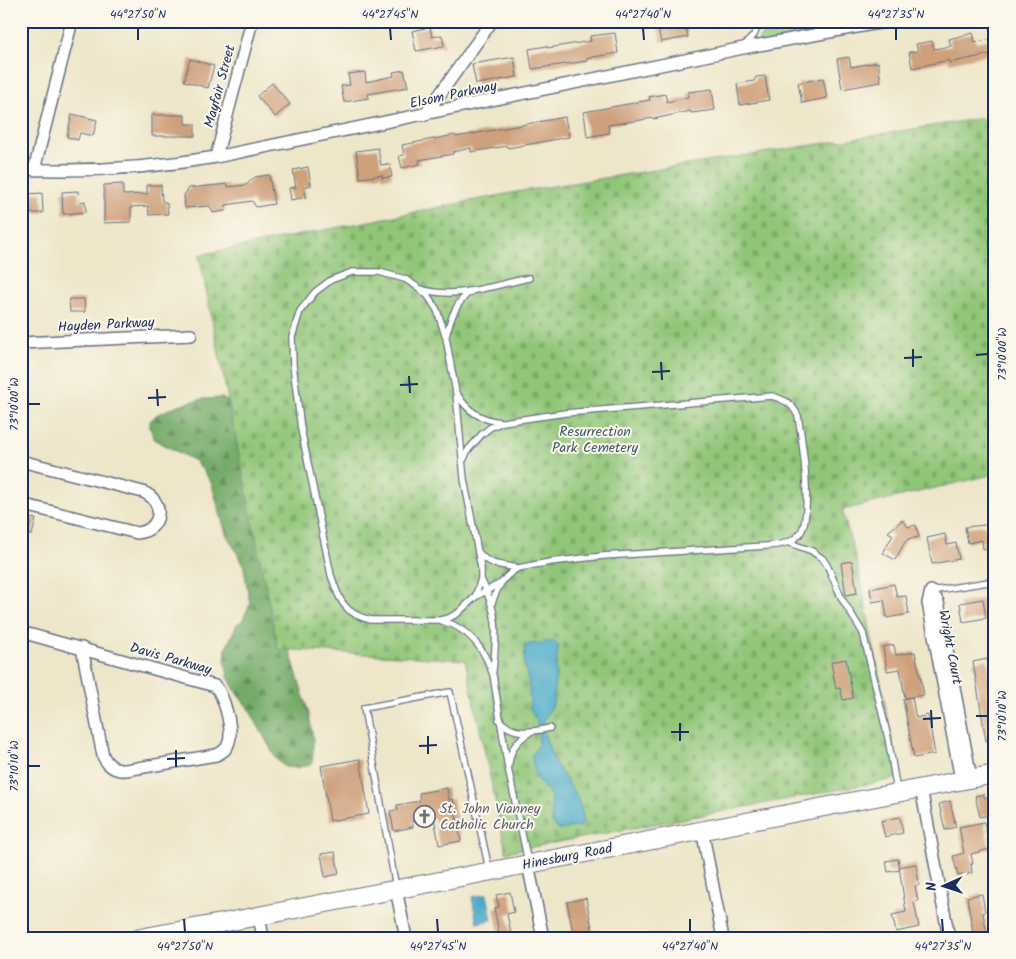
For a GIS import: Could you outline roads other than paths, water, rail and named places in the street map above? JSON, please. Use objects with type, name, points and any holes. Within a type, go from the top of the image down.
[{"type":"main road","name":"Hinesburg Road","points":[[140,938],[995,774]]},
{"type":"street","points":[[34,170],[72,21]]},
{"type":"street","name":"Mayfair Street","points":[[216,158],[252,21]]},
{"type":"street","points":[[425,115],[492,21]]},
{"type":"street","name":"Elsom Parkway","points":[[21,169],[148,166],[216,158],[845,25],[888,21]]},
{"type":"street","name":"Hayden Parkway","points":[[21,343],[192,335]]},
{"type":"street","points":[[21,461],[143,492],[155,500],[159,513],[157,522],[150,529],[138,533],[21,504]]},
{"type":"street","name":"Wright Court","points":[[930,591],[928,603],[966,779]]},
{"type":"street","name":"Davis Parkway","points":[[21,632],[82,648],[215,686],[224,701],[230,732],[230,739],[226,748],[216,756],[126,770],[111,767],[103,756],[82,648]]},
{"type":"street","points":[[921,788],[949,938]]},
{"type":"street","points":[[702,830],[723,938]]},
{"type":"street","points":[[528,864],[543,938]]},
{"type":"street","points":[[396,889],[406,938]]},
{"type":"street","points":[[259,916],[263,938]]},
{"type":"lane","points":[[743,48],[754,35],[760,21]]},
{"type":"lane","points":[[493,676],[497,641],[492,603],[481,579],[479,553],[468,508],[456,392],[446,338],[436,310],[428,296],[419,288],[405,279],[379,272],[352,272],[331,280],[314,292],[300,311],[292,337],[293,365],[301,429],[331,576],[344,607],[352,614],[371,620],[440,620],[460,628],[478,645],[488,661],[493,676],[508,768],[528,864]]},
{"type":"lane","points":[[419,288],[433,292],[456,293],[529,278]]},
{"type":"lane","points":[[446,338],[451,319],[460,304],[468,293],[476,289]]},
{"type":"lane","points":[[456,392],[463,404],[471,411],[489,421],[503,422],[565,413],[752,396],[772,396],[785,400],[793,406],[798,416],[806,509],[804,526],[799,535],[787,542],[766,546],[604,556],[550,562],[518,568],[494,564],[479,553]]},
{"type":"lane","points":[[463,461],[468,450],[482,434],[491,427],[503,422]]},
{"type":"lane","points":[[787,542],[812,551],[823,559],[828,566],[842,599],[863,633],[888,738],[898,792]]},
{"type":"lane","points":[[440,620],[458,613],[475,597],[499,584],[507,575],[518,568]]},
{"type":"lane","points":[[475,597],[481,579]]},
{"type":"lane","points":[[930,591],[995,580]]},
{"type":"lane","points":[[492,603],[499,584]]},
{"type":"lane","points":[[396,889],[364,708],[450,692],[489,871]]},
{"type":"lane","points":[[499,719],[510,729],[532,732]]},
{"type":"lane","points":[[508,768],[512,750],[523,737],[532,732],[550,728]]},
{"type":"water","points":[[554,641],[558,644],[558,648],[553,705],[543,724],[554,761],[578,798],[583,816],[583,823],[580,826],[561,830],[552,823],[551,797],[539,782],[532,760],[532,755],[538,745],[539,738],[537,721],[530,709],[529,686],[524,662],[525,646]]},
{"type":"water","points":[[487,894],[492,920],[477,923],[472,897]]},
{"type":"place","name":"St. John Vianney Catholic Church","points":[[424,816]]},
{"type":"park label","name":"Resurrection Park Cemetery","points":[[595,440]]}]
